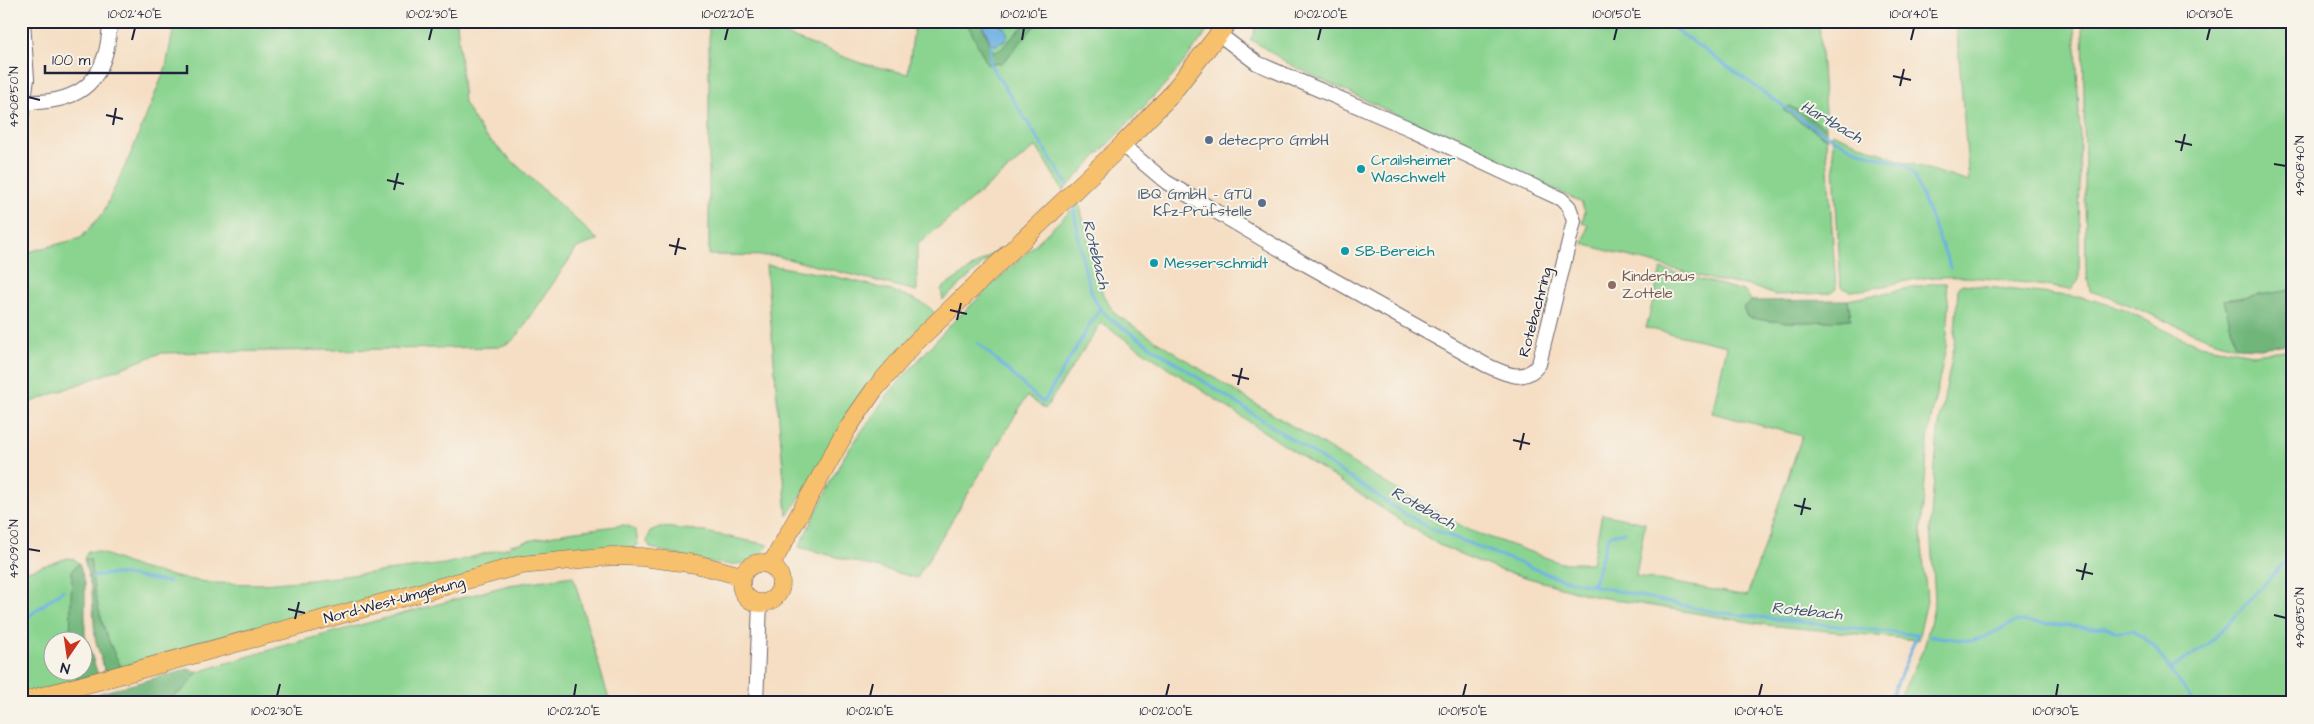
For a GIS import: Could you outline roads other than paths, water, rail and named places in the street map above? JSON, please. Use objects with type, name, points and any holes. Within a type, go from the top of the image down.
[{"type":"main road","points":[[771,565],[847,429],[874,390],[914,344],[1122,145],[1168,98],[1224,28]]},
{"type":"main road","name":"Nord-West-Umgehung","points":[[21,702],[521,565],[612,556],[642,557],[696,564],[742,576]]},
{"type":"main road","points":[[754,564],[771,565],[778,572],[781,587],[773,599],[760,603],[754,601],[746,595],[742,586],[742,576],[754,564]]},
{"type":"street","points":[[21,118],[25,102],[27,61],[23,21]]},
{"type":"street","points":[[25,102],[62,99],[87,87],[103,63],[108,46],[110,21]]},
{"type":"street","name":"Rotebachring","points":[[1122,145],[1166,182],[1300,261],[1486,365],[1502,373],[1522,377],[1534,372],[1539,364],[1570,243],[1574,221],[1569,207],[1561,199],[1422,134],[1257,63],[1224,28]]},
{"type":"street","points":[[756,703],[760,603]]},
{"type":"water","points":[[985,22],[996,23],[1005,28],[1008,35],[1005,41],[996,45],[991,43],[982,24]]},
{"type":"waterway","name":"Hartbach","points":[[1659,21],[1672,27],[1814,128],[1853,149],[1907,166],[1913,173],[1951,268]]},
{"type":"waterway","name":"Rotebach","points":[[992,41],[990,64],[1067,184]]},
{"type":"waterway","name":"Rotebach","points":[[1073,206],[1089,286],[1099,307],[1106,315],[1402,512],[1432,529],[1558,578],[1714,612],[1917,635],[1889,703]]},
{"type":"waterway","points":[[978,343],[1043,403],[1100,308]]},
{"type":"waterway","points":[[1590,584],[1594,583],[1607,540],[1611,535],[1625,532]]},
{"type":"waterway","points":[[2169,670],[2208,645],[2293,553]]},
{"type":"waterway","points":[[93,577],[111,574],[169,582]]},
{"type":"waterway","points":[[21,622],[63,590]]},
{"type":"waterway","name":"Rotebach","points":[[1931,636],[1971,641],[1985,637],[2017,621],[2091,628],[2105,627],[2116,632],[2133,631],[2152,644],[2194,703]]},
{"type":"place","name":"detecpro GmbH","points":[[1209,140]]},
{"type":"place","name":"Crailsheimer Waschwelt","points":[[1361,169]]},
{"type":"place","name":"IBQ GmbH - GTÜ Kfz-Prüfstelle","points":[[1262,203]]},
{"type":"place","name":"SB-Bereich","points":[[1345,251]]},
{"type":"place","name":"Messerschmidt","points":[[1154,263]]},
{"type":"place","name":"Kinderhaus Zottele","points":[[1612,285]]}]
